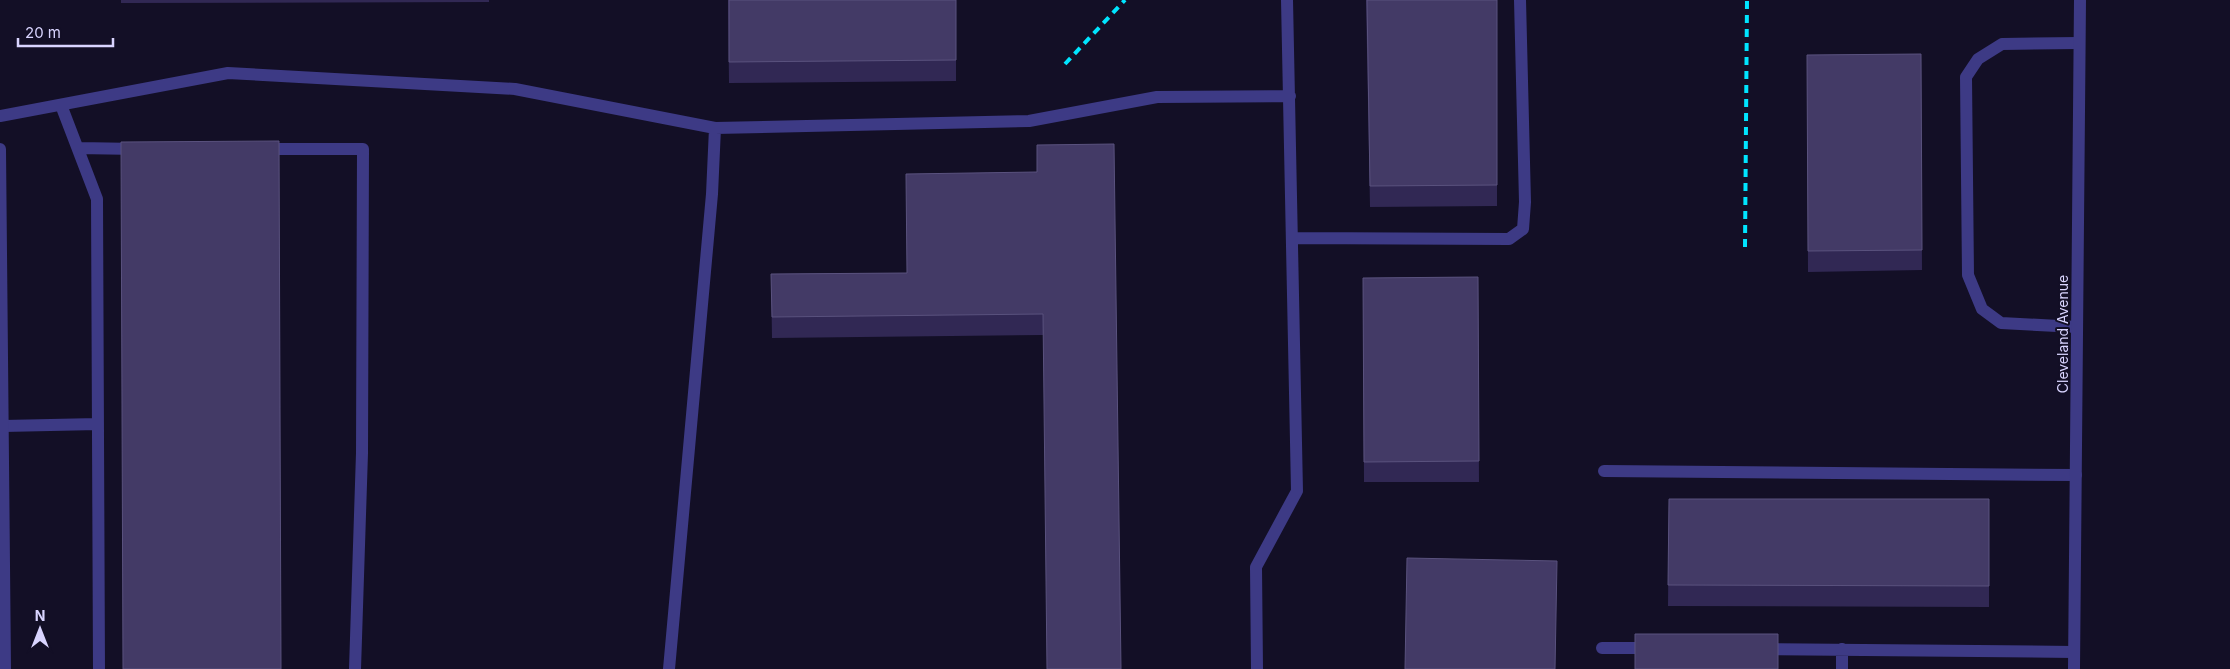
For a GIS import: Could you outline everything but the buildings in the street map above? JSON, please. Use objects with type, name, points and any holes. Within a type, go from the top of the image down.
[{"type":"street","points":[[1257,669],[1256,567],[1297,491],[1287,0]]},
{"type":"street","points":[[1292,238],[1509,239],[1523,229],[1525,202],[1520,0]]},
{"type":"street","name":"Cleveland Avenue","points":[[2074,669],[2080,0]]},
{"type":"street","points":[[2077,327],[2001,323],[1982,309],[1968,275],[1966,77],[1978,59],[2002,44],[2079,43]]},
{"type":"street","points":[[0,116],[228,73],[515,89],[715,128],[1029,121],[1157,97],[1290,96]]},
{"type":"street","points":[[61,105],[97,198],[99,669]]},
{"type":"street","points":[[669,669],[712,194],[715,128]]},
{"type":"street","points":[[78,148],[155,149]]},
{"type":"street","points":[[0,149],[5,669]]},
{"type":"street","points":[[254,149],[363,149],[362,453],[355,669]]},
{"type":"street","points":[[3,426],[98,424]]},
{"type":"street","points":[[1604,471],[2076,474]]},
{"type":"street","points":[[1602,648],[1662,648]]},
{"type":"street","points":[[1752,649],[2074,652]]},
{"type":"street","points":[[1842,649],[1842,669]]},
{"type":"railway","points":[[1065,64],[1125,0]]},
{"type":"railway","points":[[1745,247],[1747,0]]}]
